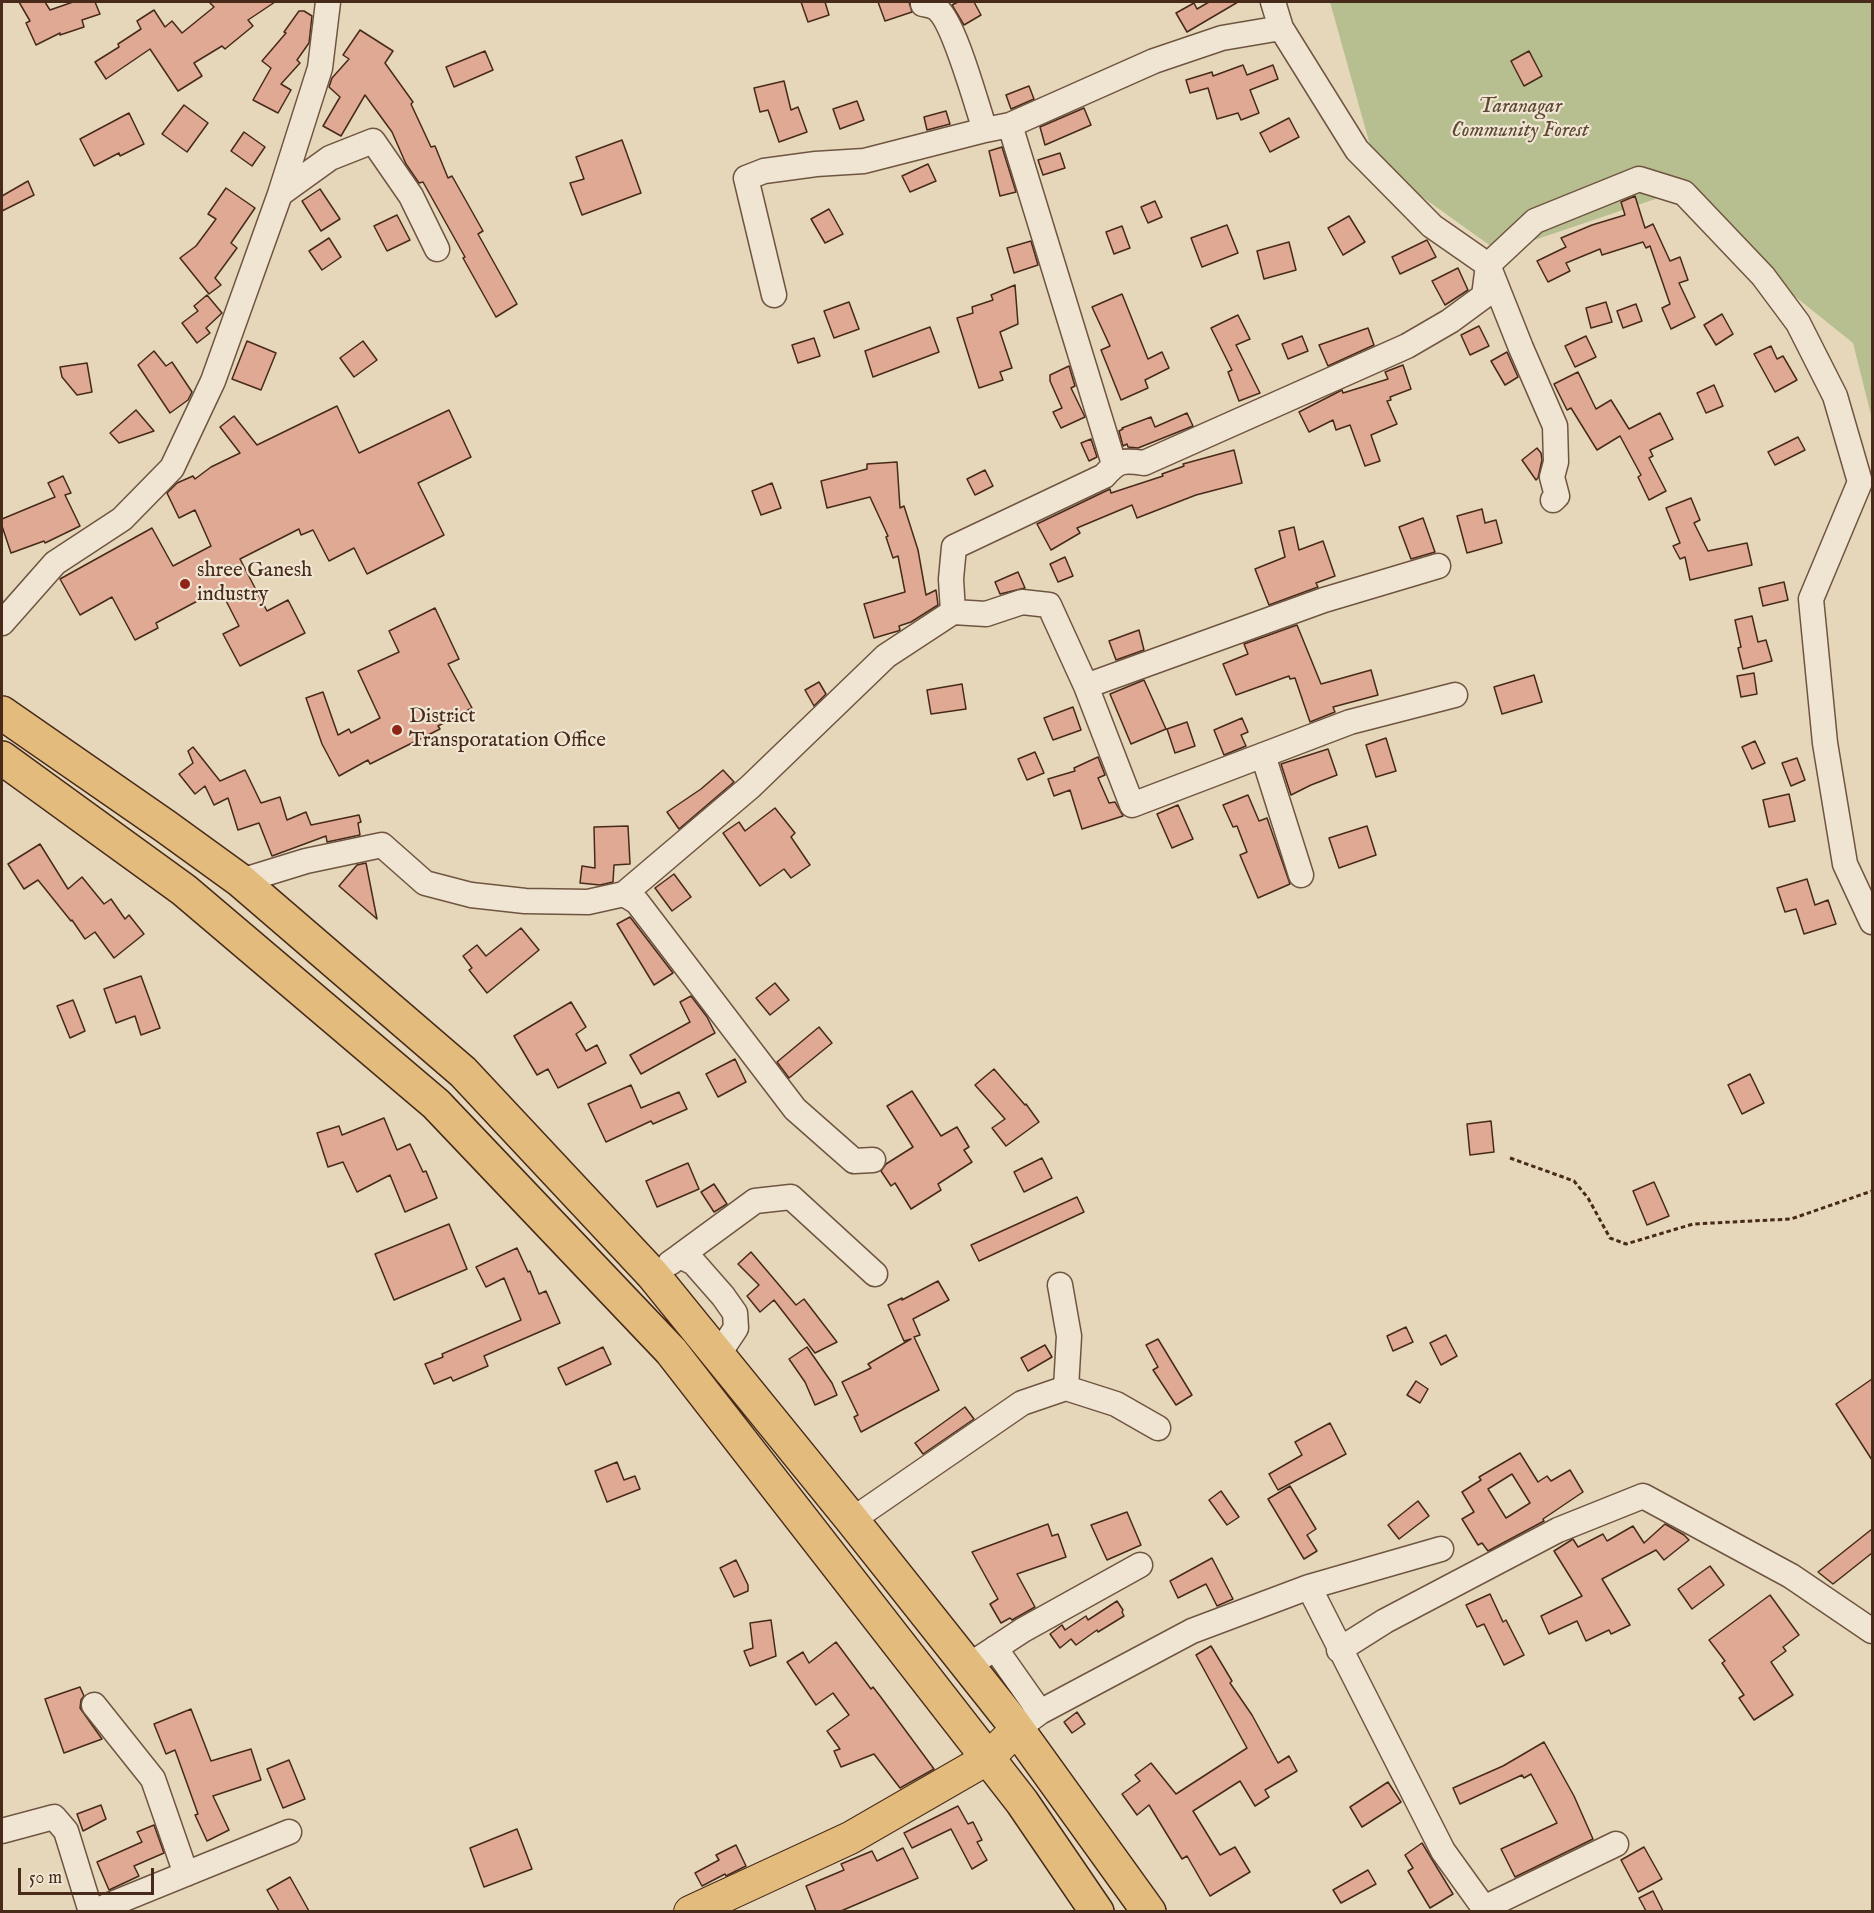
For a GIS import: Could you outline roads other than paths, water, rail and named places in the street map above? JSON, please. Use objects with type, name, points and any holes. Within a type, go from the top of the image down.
[{"type":"highway","points":[[2,713],[241,881],[463,1072],[653,1275],[852,1520],[981,1657],[1029,1720],[1149,1911]]},
{"type":"highway","points":[[2,758],[184,890],[436,1104],[671,1351],[1022,1802],[1097,1911]]},
{"type":"main road","points":[[690,1911],[850,1838],[987,1759],[1029,1720]]},
{"type":"street","points":[[2,623],[55,563],[122,519],[172,468],[213,381],[280,194],[320,68],[328,2]]},
{"type":"street","points":[[1273,2],[1281,28],[1357,150],[1432,226],[1488,265],[1555,426],[1556,462],[1552,477],[1557,496],[1553,500]]},
{"type":"street","points":[[923,4],[936,8],[945,19],[956,43],[985,130]]},
{"type":"street","points":[[774,295],[746,178],[764,171],[816,164],[864,162],[1010,125],[1154,62],[1222,38],[1281,28]]},
{"type":"street","points":[[1010,125],[1114,464]]},
{"type":"street","points":[[280,194],[330,158],[374,141],[411,196],[437,249]]},
{"type":"street","points":[[953,612],[951,579],[954,547],[1104,477],[1114,464],[1131,461],[1144,463],[1407,346],[1450,321],[1484,296],[1488,265],[1535,221],[1639,179],[1684,193],[1763,276],[1798,323],[1835,396],[1860,483],[1811,599],[1826,743],[1845,864],[1872,922]]},
{"type":"street","points":[[1086,686],[1324,600],[1438,566]]},
{"type":"street","points":[[241,881],[306,861],[382,845],[425,884],[471,895],[525,901],[588,902],[624,894],[750,787],[886,657],[953,612],[986,614],[1022,602],[1049,605],[1086,686],[1132,805],[1350,722],[1455,695]]},
{"type":"street","points":[[1263,755],[1301,875]]},
{"type":"street","points":[[624,894],[637,902],[795,1109],[855,1161],[873,1160]]},
{"type":"street","points":[[653,1275],[755,1201],[791,1197],[874,1274]]},
{"type":"street","points":[[680,1256],[694,1263],[735,1313],[736,1328],[718,1354]]},
{"type":"street","points":[[1060,1285],[1069,1336],[1066,1389]]},
{"type":"street","points":[[852,1520],[1022,1402],[1066,1389],[1116,1404],[1158,1428]]},
{"type":"street","points":[[1339,1650],[1385,1621],[1558,1530],[1643,1496],[1791,1576],[1872,1630]]},
{"type":"street","points":[[1029,1720],[1192,1631],[1309,1587],[1441,1549]]},
{"type":"street","points":[[981,1657],[1023,1630],[1140,1565]]},
{"type":"street","points":[[1309,1587],[1443,1851],[1485,1910],[1616,1844]]},
{"type":"street","points":[[94,1705],[153,1779],[186,1874]]},
{"type":"street","points":[[2,1831],[54,1817],[66,1831],[91,1911],[288,1832]]},
{"type":"place","name":"shree Ganesh industry","points":[[185,584]]},
{"type":"place","name":"District Transporatation Office","points":[[397,730]]},
{"type":"park label","name":"Taranagar Community Forest","points":[[1520,120]]}]
